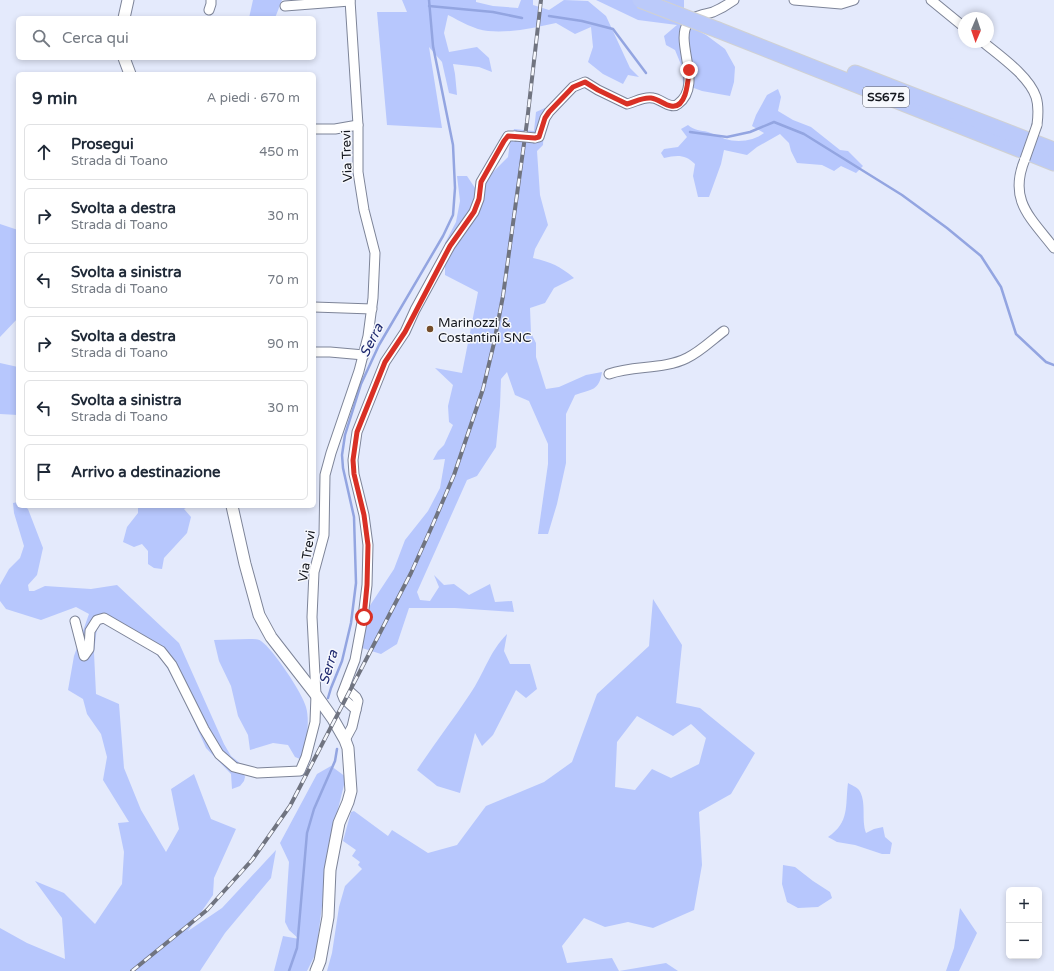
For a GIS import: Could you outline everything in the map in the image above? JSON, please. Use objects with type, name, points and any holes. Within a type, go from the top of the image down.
[{"type":"highway","name":"SS675","points":[[640,0],[721,27],[1054,150]]},
{"type":"highway","name":"SS675","points":[[664,0],[721,27],[1054,163]]},
{"type":"street","points":[[124,16],[128,0]]},
{"type":"street","points":[[209,10],[211,0]]},
{"type":"street","name":"Via Trevi","points":[[75,621],[84,656],[89,649],[90,631],[97,620],[104,618],[161,650],[172,665],[204,729],[219,754],[234,767],[257,773],[300,771],[306,757],[315,722],[316,695],[312,617],[314,572],[324,535],[325,475],[364,355],[372,309],[375,253],[364,210],[358,172],[358,125],[350,0],[284,6]]},
{"type":"street","points":[[345,740],[352,727],[358,701],[356,697],[346,688],[355,660],[364,617],[367,585],[368,545],[364,515],[354,474],[353,460],[357,432],[385,362],[405,332],[450,246],[474,212],[479,199],[481,182],[508,136],[539,137],[545,118],[549,112],[573,87],[585,82],[627,104],[643,98],[652,98],[671,106],[676,106],[685,96],[688,86],[689,70],[685,30],[688,23],[696,16],[712,12],[734,0]]},
{"type":"street","points":[[794,0],[841,4],[854,0]]},
{"type":"street","points":[[931,0],[958,22]]},
{"type":"street","points":[[990,48],[1024,78],[1032,88],[1037,98],[1037,125],[1020,172],[1018,181],[1019,193],[1026,213],[1054,248]]},
{"type":"street","points":[[125,60],[129,72]]},
{"type":"street","points":[[316,129],[335,129],[358,125]]},
{"type":"street","points":[[316,307],[372,309]]},
{"type":"street","points":[[608,374],[619,370],[673,363],[687,358],[724,331]]},
{"type":"street","points":[[316,352],[364,355]]},
{"type":"street","points":[[232,508],[245,564],[259,615],[271,637],[333,719],[345,740],[348,755],[351,791],[339,823],[330,870],[328,917],[320,961],[316,971]]},
{"type":"shaded area","points":[[253,0],[282,0],[276,16],[249,16]]},
{"type":"shaded area","points":[[402,0],[476,0],[476,2],[493,6],[518,8],[521,0],[533,0],[533,5],[549,10],[564,0],[588,1],[606,16],[630,68],[639,77],[628,75],[623,84],[603,74],[588,62],[593,47],[591,27],[575,34],[556,23],[514,31],[488,31],[473,27],[448,15],[444,33],[449,52],[477,47],[489,58],[492,72],[479,67],[453,64],[457,95],[449,93],[442,62],[429,47],[442,128],[387,125],[377,12],[407,12]]},
{"type":"shaded area","points":[[596,0],[684,0],[684,23],[706,35],[725,49],[735,67],[734,82],[730,96],[702,91],[683,84],[682,67],[675,50],[666,45],[664,36],[677,25],[638,20]]},
{"type":"shaded area","points":[[778,89],[781,97],[778,111],[793,120],[811,127],[840,150],[848,151],[863,166],[856,173],[841,166],[834,171],[822,165],[797,163],[789,143],[780,134],[757,147],[747,155],[724,150],[721,164],[709,197],[698,197],[693,176],[695,164],[688,158],[681,156],[664,158],[661,153],[664,149],[678,147],[687,137],[681,129],[688,125],[695,129],[735,141],[760,136],[764,133],[752,126],[756,115],[767,95]]},
{"type":"shaded area","points":[[545,108],[543,145],[537,151],[540,195],[548,225],[535,249],[533,258],[555,265],[574,278],[554,288],[545,303],[530,308],[531,333],[536,343],[536,357],[546,389],[559,387],[586,375],[602,372],[601,378],[597,386],[594,388],[575,395],[566,414],[566,463],[557,504],[548,534],[538,534],[548,464],[548,444],[529,401],[515,395],[507,372],[501,379],[496,447],[477,476],[467,480],[417,592],[420,600],[430,601],[439,587],[434,575],[444,585],[454,584],[469,595],[490,584],[495,602],[512,601],[514,612],[455,608],[409,608],[397,644],[381,654],[362,648],[369,607],[394,569],[405,540],[428,511],[440,488],[445,459],[433,460],[438,451],[444,445],[453,425],[449,422],[448,406],[453,385],[435,368],[462,373],[478,292],[445,275],[445,243],[456,222],[460,201],[457,176],[467,176],[477,191],[487,178],[508,157],[514,129],[534,131],[536,112]]},
{"type":"shaded area","points":[[0,224],[16,229],[16,320],[0,337]]},
{"type":"shaded area","points":[[0,363],[16,367],[16,415],[0,414]]},
{"type":"shaded area","points":[[16,502],[16,508],[28,509],[43,548],[37,575],[28,585],[29,591],[34,591],[45,586],[91,589],[117,585],[179,643],[224,744],[231,756],[241,764],[245,777],[244,781],[240,786],[232,789],[231,774],[206,748],[183,697],[164,662],[155,653],[103,622],[97,627],[94,653],[96,694],[119,704],[124,768],[141,810],[166,852],[179,829],[171,789],[194,774],[211,819],[236,829],[214,878],[213,895],[188,931],[222,908],[276,850],[271,878],[225,933],[200,971],[0,971],[0,928],[27,943],[65,959],[62,918],[35,881],[64,893],[95,924],[122,884],[124,852],[118,823],[129,822],[103,780],[107,757],[101,734],[87,714],[83,699],[68,690],[74,656],[89,614],[76,607],[41,620],[6,609],[0,601],[0,585],[9,569],[20,558],[24,546],[14,513],[13,503]]},
{"type":"shaded area","points":[[138,508],[186,508],[184,509],[191,517],[187,533],[164,558],[162,569],[154,568],[148,564],[148,551],[142,544],[134,547],[123,542],[127,527],[138,513]]},
{"type":"shaded area","points":[[653,599],[682,645],[676,703],[700,708],[755,753],[731,794],[699,812],[702,865],[694,910],[653,928],[628,922],[605,927],[584,918],[562,946],[567,963],[612,958],[619,971],[327,971],[332,953],[339,907],[345,886],[362,869],[358,865],[360,862],[352,856],[356,850],[343,841],[351,812],[354,811],[388,836],[392,830],[428,853],[457,845],[486,806],[544,782],[572,762],[597,694],[649,646]],"holes":[[[637,716],[673,736],[691,724],[706,738],[699,764],[671,778],[652,769],[635,790],[615,787],[617,742]]]},
{"type":"shaded area","points":[[507,634],[504,651],[510,664],[530,664],[537,689],[526,698],[516,690],[493,735],[482,746],[475,733],[460,793],[437,786],[417,770],[470,694],[491,656]]},
{"type":"shaded area","points":[[214,640],[260,640],[273,653],[287,672],[304,701],[307,712],[308,726],[306,741],[300,759],[295,757],[288,745],[273,743],[250,750],[248,735],[238,716],[231,686],[219,661]]},
{"type":"shaded area","points":[[331,766],[346,777],[327,853],[316,953],[307,971],[274,971],[283,936],[299,939],[289,930],[285,922],[289,862],[280,843],[317,774]]},
{"type":"shaded area","points":[[848,783],[858,789],[863,800],[866,833],[883,827],[885,837],[892,843],[890,854],[882,854],[855,845],[837,842],[828,837],[840,825],[843,819]]},
{"type":"shaded area","points":[[783,865],[795,867],[830,892],[832,898],[818,907],[798,908],[787,902],[782,884]]},
{"type":"shaded area","points":[[960,908],[977,933],[959,971],[946,971],[954,948]]},
{"type":"shaded area","points":[[666,963],[678,971],[619,971]]},
{"type":"waterway","name":"Serra","points":[[328,698],[342,661],[351,623],[356,583],[354,517],[343,468],[342,455],[345,435],[361,384],[379,345],[443,236],[453,215],[455,188],[453,145],[433,46],[429,0]]},
{"type":"waterway","points":[[429,6],[493,12],[522,18]]},
{"type":"waterway","points":[[549,16],[582,21],[613,29],[646,73]]},
{"type":"waterway","points":[[690,132],[727,137],[750,132],[774,122],[804,134],[902,195],[947,228],[981,256],[1001,287],[1016,334],[1046,362],[1054,365]]},
{"type":"waterway","name":"Serra","points":[[289,971],[297,948],[307,833],[314,809],[335,761],[337,749]]},
{"type":"railway","points":[[132,971],[207,910],[252,860],[290,806],[411,573],[454,475],[483,389],[503,296],[527,122],[541,0]]},
{"type":"place","name":"Marinozzi & Costantini SNC","points":[[430,329]]},
{"type":"route","points":[[364,617],[367,585],[368,545],[364,515],[354,474],[353,460],[357,432],[385,362],[405,332],[415,310],[450,246],[474,212],[479,199],[481,182],[504,141],[508,136],[539,137],[545,118],[549,112],[573,87],[585,82],[627,104],[643,98],[652,98],[671,106],[676,106],[685,96],[688,86],[689,70]]}]
